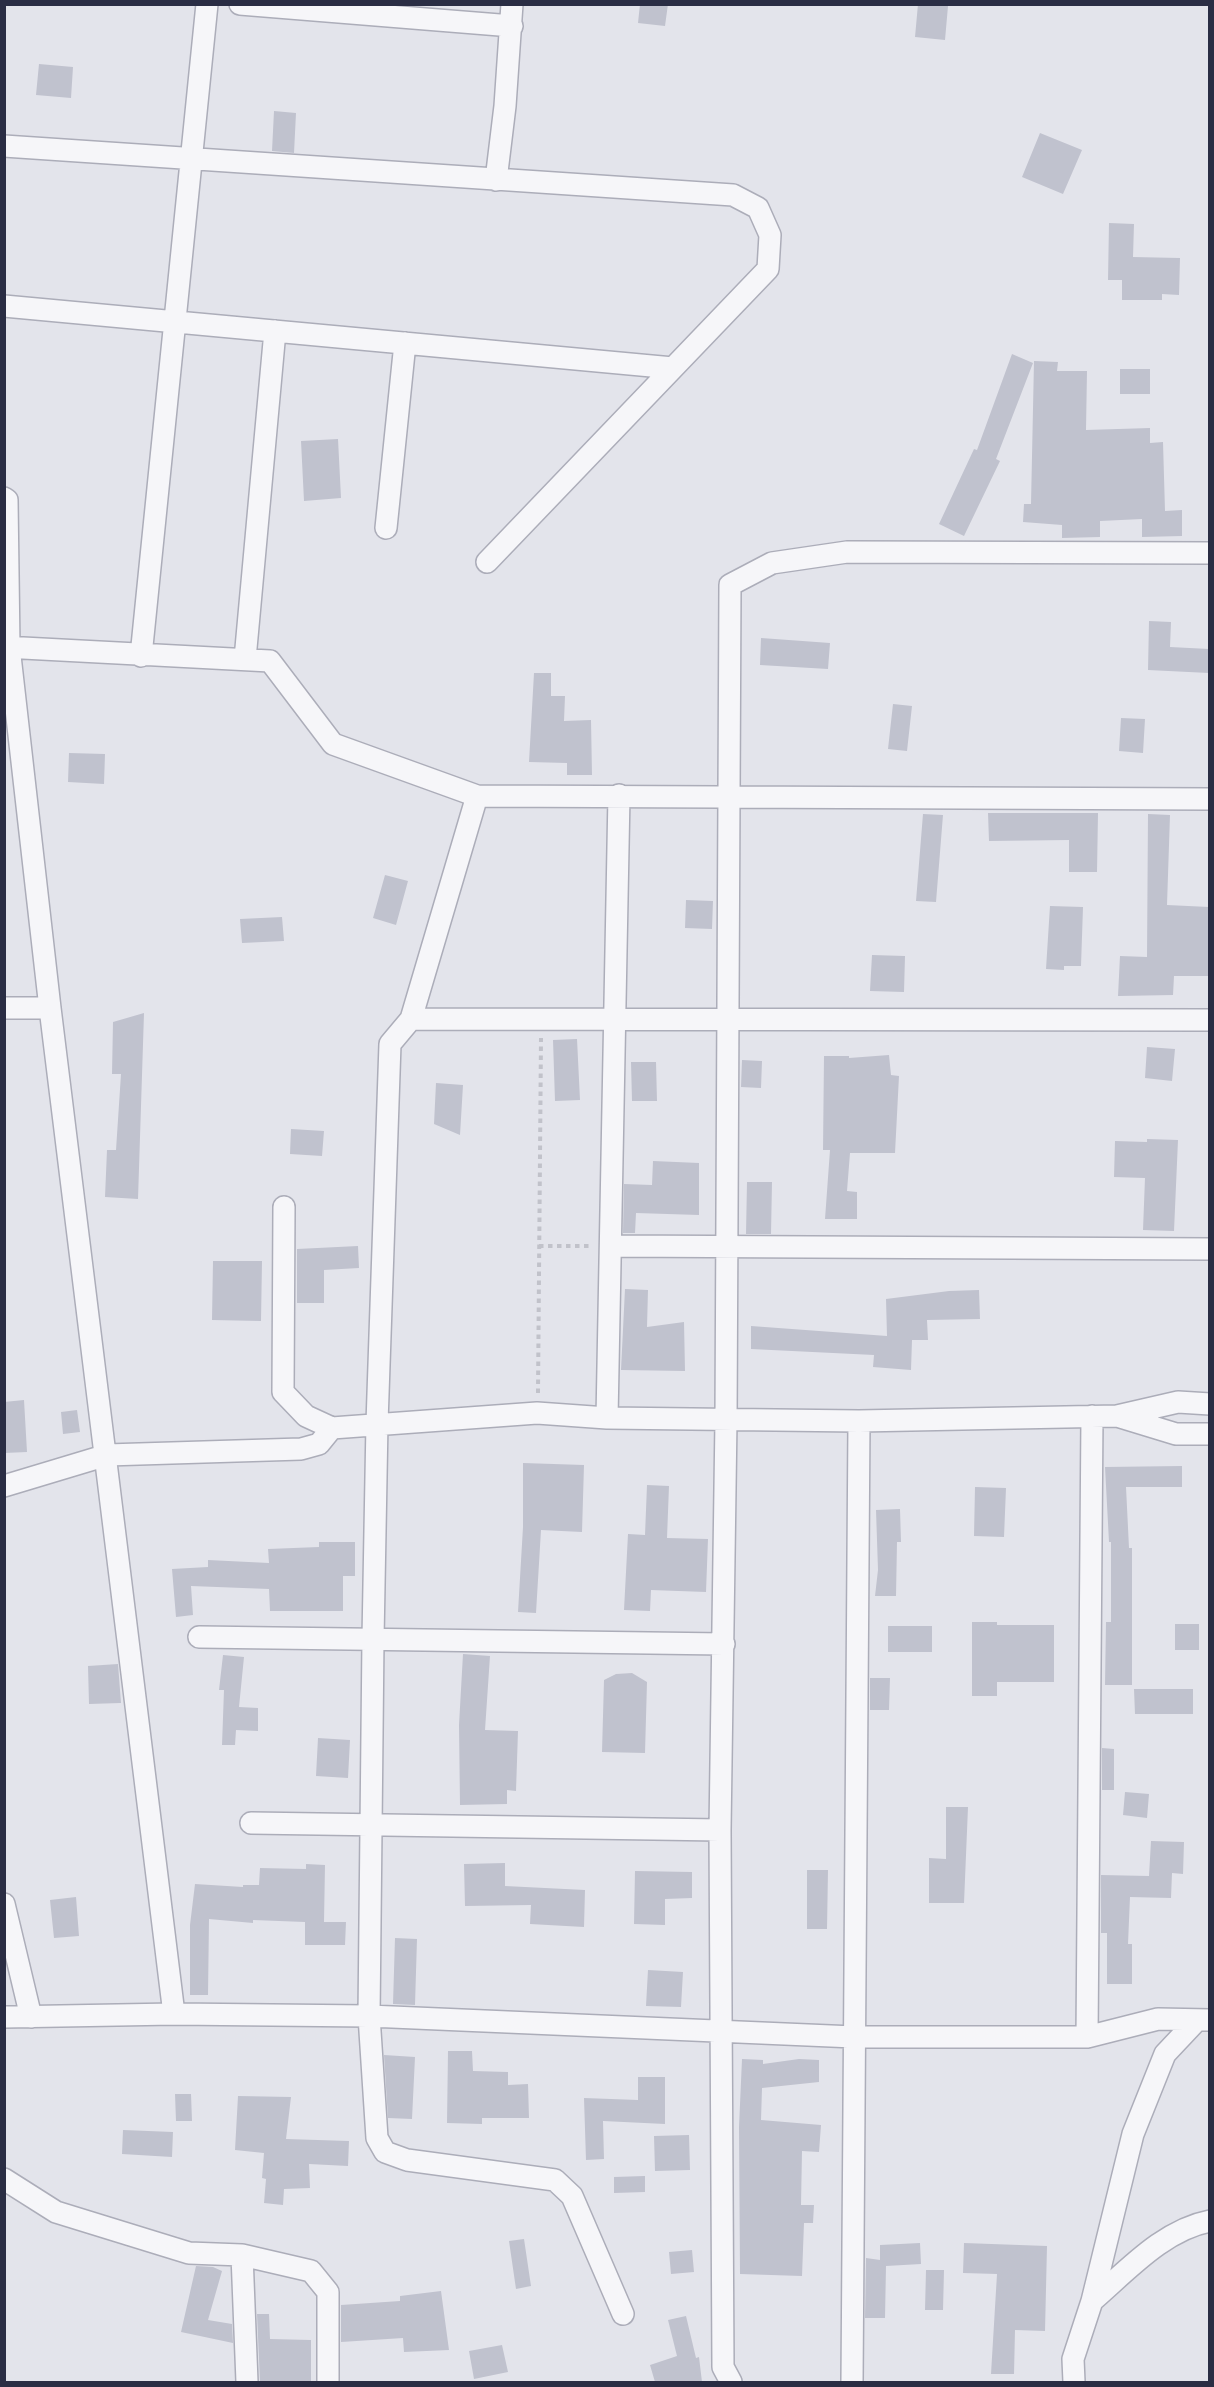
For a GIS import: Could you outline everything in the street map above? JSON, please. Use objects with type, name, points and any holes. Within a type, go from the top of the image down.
[{"type":"street","points":[[141,656],[207,4]]},
{"type":"street","points":[[240,4],[512,15],[496,180]]},
{"type":"street","points":[[4,146],[733,195],[758,208],[770,235],[768,269],[487,562]]},
{"type":"street","points":[[4,306],[674,368]]},
{"type":"street","points":[[245,659],[274,331]]},
{"type":"street","points":[[386,528],[405,343]]},
{"type":"street","points":[[4,498],[8,500],[7,647],[174,2014]]},
{"type":"street","points":[[731,2382],[723,2367],[720,1830],[726,1420],[730,585],[772,563],[847,552],[1209,554]]},
{"type":"street","points":[[7,647],[141,656],[270,661],[333,744],[477,796],[1209,799]]},
{"type":"street","points":[[607,1418],[619,795]]},
{"type":"street","points":[[477,796],[411,1019],[390,1044],[377,1423],[373,1639],[373,1826],[369,2016],[377,2139],[385,2151],[407,2160],[555,2180],[572,2196],[623,2314]]},
{"type":"street","points":[[4,1008],[50,1008]]},
{"type":"street","points":[[411,1019],[1209,1020]]},
{"type":"street","points":[[284,1207],[283,1392],[306,1416],[332,1428],[537,1413],[607,1418],[859,1421],[1117,1416],[1178,1402],[1209,1404]]},
{"type":"street","points":[[612,1246],[1209,1249]]},
{"type":"street","points":[[1087,2037],[1092,1416]]},
{"type":"street","points":[[1117,1416],[1176,1434],[1209,1434]]},
{"type":"street","points":[[852,2382],[859,1421]]},
{"type":"street","points":[[4,1486],[107,1455],[301,1449],[319,1444],[332,1428]]},
{"type":"street","points":[[199,1637],[724,1644]]},
{"type":"street","points":[[251,1824],[720,1830]]},
{"type":"street","points":[[4,1904],[31,2017]]},
{"type":"street","points":[[4,2018],[174,2014],[369,2016],[854,2037],[1087,2037],[1158,2019],[1203,2020]]},
{"type":"street","points":[[1074,2382],[1073,2359],[1092,2301],[1133,2134],[1165,2054],[1203,2020]]},
{"type":"street","points":[[4,2179],[56,2212],[189,2253],[242,2255],[311,2271],[322,2281],[328,2292],[328,2382]]},
{"type":"street","points":[[1092,2301],[1169,2237],[1193,2224],[1209,2221]]},
{"type":"street","points":[[242,2255],[248,2382]]},
{"type":"path","points":[[537,1413],[541,1019]]},
{"type":"path","points":[[539,1246],[612,1246]]},
{"type":"building","points":[[640,4],[668,4],[665,26],[638,23]]},
{"type":"building","points":[[918,4],[948,6],[945,40],[915,37]]},
{"type":"building","points":[[39,64],[73,67],[71,98],[36,95]]},
{"type":"building","points":[[274,111],[296,113],[294,153],[272,151]]},
{"type":"building","points":[[1040,133],[1082,150],[1063,194],[1022,177]]},
{"type":"building","points":[[1109,223],[1134,224],[1133,257],[1180,258],[1179,295],[1162,294],[1162,300],[1122,300],[1122,280],[1108,280]]},
{"type":"building","points":[[1012,354],[1033,363],[996,459],[1000,461],[964,536],[939,524],[974,449],[977,450]]},
{"type":"building","points":[[1034,361],[1058,362],[1057,371],[1087,371],[1086,430],[1150,428],[1150,443],[1163,442],[1165,511],[1182,510],[1182,536],[1142,537],[1142,519],[1100,521],[1100,537],[1062,538],[1062,525],[1023,522],[1024,504],[1031,504]]},
{"type":"building","points":[[1120,369],[1150,369],[1150,394],[1120,394]]},
{"type":"building","points":[[338,439],[341,498],[304,501],[301,441]]},
{"type":"building","points":[[1149,621],[1171,622],[1170,647],[1209,649],[1209,673],[1148,670]]},
{"type":"building","points":[[761,638],[830,643],[828,669],[760,665]]},
{"type":"building","points":[[534,673],[551,673],[551,696],[565,696],[564,721],[591,720],[592,775],[567,775],[567,763],[529,762]]},
{"type":"building","points":[[893,704],[912,706],[907,751],[888,749]]},
{"type":"building","points":[[1121,718],[1145,719],[1143,753],[1119,751]]},
{"type":"building","points":[[69,753],[105,754],[104,784],[68,782]]},
{"type":"building","points":[[988,813],[1098,813],[1097,872],[1069,872],[1069,840],[989,841]]},
{"type":"building","points":[[923,814],[943,815],[936,902],[916,901]]},
{"type":"building","points":[[1148,814],[1170,815],[1167,905],[1209,907],[1209,976],[1174,976],[1173,995],[1118,996],[1120,956],[1147,957]]},
{"type":"building","points":[[385,875],[408,881],[396,925],[373,918]]},
{"type":"building","points":[[686,900],[713,901],[712,929],[685,928]]},
{"type":"building","points":[[1050,906],[1083,907],[1081,966],[1064,966],[1064,970],[1046,969]]},
{"type":"building","points":[[282,917],[284,941],[242,943],[240,919]]},
{"type":"building","points":[[872,955],[905,956],[904,992],[870,991]]},
{"type":"building","points":[[144,1013],[138,1199],[105,1197],[107,1150],[116,1150],[121,1074],[112,1074],[113,1022]]},
{"type":"building","points":[[577,1039],[580,1100],[555,1101],[553,1040]]},
{"type":"building","points":[[1147,1047],[1175,1049],[1172,1081],[1145,1078]]},
{"type":"building","points":[[889,1055],[891,1075],[899,1076],[895,1153],[850,1153],[847,1191],[857,1192],[857,1219],[825,1219],[830,1150],[823,1150],[824,1056],[849,1056],[849,1058]]},
{"type":"building","points":[[742,1060],[762,1061],[761,1088],[741,1087]]},
{"type":"building","points":[[631,1062],[656,1062],[657,1101],[632,1101]]},
{"type":"building","points":[[436,1083],[463,1085],[460,1135],[434,1124]]},
{"type":"building","points":[[291,1129],[324,1131],[322,1156],[290,1154]]},
{"type":"building","points":[[1147,1139],[1178,1140],[1174,1231],[1143,1230],[1145,1178],[1114,1177],[1115,1141],[1147,1142]]},
{"type":"building","points":[[653,1161],[699,1163],[699,1215],[636,1213],[635,1233],[623,1233],[624,1184],[652,1185]]},
{"type":"building","points":[[747,1182],[772,1182],[771,1234],[746,1234]]},
{"type":"building","points":[[358,1246],[359,1268],[324,1270],[324,1303],[297,1303],[297,1249]]},
{"type":"building","points":[[213,1261],[262,1261],[261,1321],[212,1320]]},
{"type":"building","points":[[625,1289],[648,1290],[647,1327],[684,1322],[685,1371],[621,1370]]},
{"type":"building","points":[[979,1290],[980,1319],[927,1320],[928,1340],[912,1340],[911,1370],[873,1367],[874,1355],[751,1349],[751,1326],[887,1336],[886,1299],[949,1291]]},
{"type":"building","points":[[24,1400],[27,1452],[4,1453],[4,1402]]},
{"type":"building","points":[[77,1410],[80,1432],[63,1434],[61,1412]]},
{"type":"building","points":[[523,1463],[584,1465],[582,1532],[541,1530],[536,1613],[518,1612],[523,1527]]},
{"type":"building","points":[[1182,1466],[1182,1487],[1126,1487],[1129,1548],[1132,1548],[1132,1685],[1105,1685],[1106,1622],[1111,1622],[1111,1542],[1109,1542],[1105,1467]]},
{"type":"building","points":[[647,1485],[669,1486],[667,1538],[708,1539],[706,1592],[651,1590],[650,1611],[624,1610],[628,1534],[645,1535]]},
{"type":"building","points":[[975,1487],[1006,1488],[1004,1537],[974,1536]]},
{"type":"building","points":[[900,1509],[901,1542],[897,1542],[896,1596],[875,1596],[878,1570],[876,1510]]},
{"type":"building","points":[[319,1542],[355,1542],[355,1576],[343,1576],[343,1611],[270,1611],[269,1589],[191,1586],[193,1615],[176,1617],[172,1569],[208,1567],[208,1560],[269,1563],[268,1549],[319,1547]]},
{"type":"building","points":[[972,1622],[997,1622],[997,1625],[1054,1625],[1054,1682],[997,1682],[997,1696],[972,1696]]},
{"type":"building","points":[[1175,1624],[1199,1624],[1199,1650],[1175,1650]]},
{"type":"building","points":[[888,1626],[932,1626],[932,1652],[888,1652]]},
{"type":"building","points":[[463,1654],[490,1656],[485,1730],[518,1731],[516,1791],[507,1790],[507,1804],[460,1805],[459,1725]]},
{"type":"building","points":[[223,1655],[244,1657],[239,1707],[258,1708],[258,1731],[236,1730],[235,1745],[222,1745],[224,1690],[219,1690]]},
{"type":"building","points":[[118,1664],[121,1703],[89,1704],[88,1666]]},
{"type":"building","points":[[632,1673],[647,1682],[645,1753],[602,1752],[604,1680],[616,1674]]},
{"type":"building","points":[[870,1678],[890,1678],[889,1710],[870,1710]]},
{"type":"building","points":[[1134,1689],[1193,1689],[1193,1714],[1135,1714]]},
{"type":"building","points":[[318,1738],[350,1740],[348,1778],[316,1776]]},
{"type":"building","points":[[1102,1748],[1114,1749],[1114,1790],[1102,1790]]},
{"type":"building","points":[[1125,1792],[1149,1794],[1147,1818],[1123,1815]]},
{"type":"building","points":[[946,1807],[968,1807],[964,1903],[929,1903],[929,1858],[946,1859]]},
{"type":"building","points":[[1151,1841],[1184,1842],[1183,1874],[1172,1873],[1171,1898],[1130,1897],[1128,1944],[1132,1944],[1132,1984],[1107,1984],[1107,1933],[1101,1933],[1101,1875],[1149,1876]]},
{"type":"building","points":[[505,1863],[505,1886],[585,1890],[584,1927],[530,1924],[531,1905],[465,1906],[464,1864]]},
{"type":"building","points":[[306,1864],[325,1865],[324,1922],[346,1922],[345,1945],[305,1945],[305,1922],[253,1920],[253,1923],[209,1919],[208,1995],[190,1995],[190,1925],[195,1884],[243,1887],[243,1885],[259,1885],[260,1868],[306,1869]]},
{"type":"building","points":[[807,1870],[828,1870],[827,1929],[807,1929]]},
{"type":"building","points":[[635,1871],[692,1872],[692,1898],[665,1899],[665,1925],[634,1924]]},
{"type":"building","points":[[76,1897],[79,1936],[54,1938],[50,1900]]},
{"type":"building","points":[[395,1938],[417,1939],[415,2005],[393,2004]]},
{"type":"building","points":[[648,1970],[683,1972],[681,2007],[646,2006]]},
{"type":"building","points":[[448,2051],[472,2051],[473,2071],[508,2072],[508,2085],[528,2084],[529,2118],[482,2118],[482,2124],[447,2123]]},
{"type":"building","points":[[384,2055],[415,2057],[412,2119],[388,2118]]},
{"type":"building","points":[[742,2059],[763,2060],[763,2064],[799,2059],[819,2060],[819,2082],[762,2088],[761,2120],[821,2125],[819,2152],[802,2151],[801,2205],[814,2205],[813,2223],[804,2223],[802,2276],[740,2274],[739,2127]]},
{"type":"building","points":[[638,2077],[665,2077],[665,2124],[603,2121],[604,2159],[586,2160],[584,2098],[638,2100]]},
{"type":"building","points":[[175,2094],[191,2094],[192,2121],[176,2121]]},
{"type":"building","points":[[238,2096],[291,2097],[286,2139],[349,2141],[348,2166],[309,2164],[310,2188],[284,2189],[283,2205],[264,2203],[266,2179],[262,2178],[264,2153],[235,2150]]},
{"type":"building","points":[[123,2130],[173,2132],[172,2157],[122,2154]]},
{"type":"building","points":[[689,2135],[690,2170],[655,2171],[654,2136]]},
{"type":"building","points":[[645,2176],[645,2192],[614,2193],[614,2177]]},
{"type":"building","points":[[524,2239],[531,2286],[516,2289],[509,2241]]},
{"type":"building","points":[[920,2243],[921,2264],[886,2266],[885,2318],[865,2318],[866,2258],[880,2260],[880,2245]]},
{"type":"building","points":[[964,2243],[1047,2246],[1045,2331],[1015,2330],[1014,2374],[991,2374],[997,2274],[963,2273]]},
{"type":"building","points":[[692,2250],[694,2272],[671,2274],[669,2252]]},
{"type":"building","points":[[196,2266],[213,2267],[222,2271],[208,2320],[232,2324],[233,2343],[181,2332]]},
{"type":"building","points":[[926,2270],[944,2270],[943,2310],[925,2310]]},
{"type":"building","points":[[441,2291],[449,2350],[404,2352],[403,2338],[341,2342],[341,2305],[400,2301],[400,2296]]},
{"type":"building","points":[[257,2314],[269,2314],[270,2339],[311,2340],[311,2382],[260,2382]]},
{"type":"building","points":[[686,2316],[696,2358],[699,2357],[702,2382],[655,2382],[650,2365],[677,2356],[668,2320]]},
{"type":"building","points":[[502,2345],[508,2372],[474,2379],[469,2351]]}]
